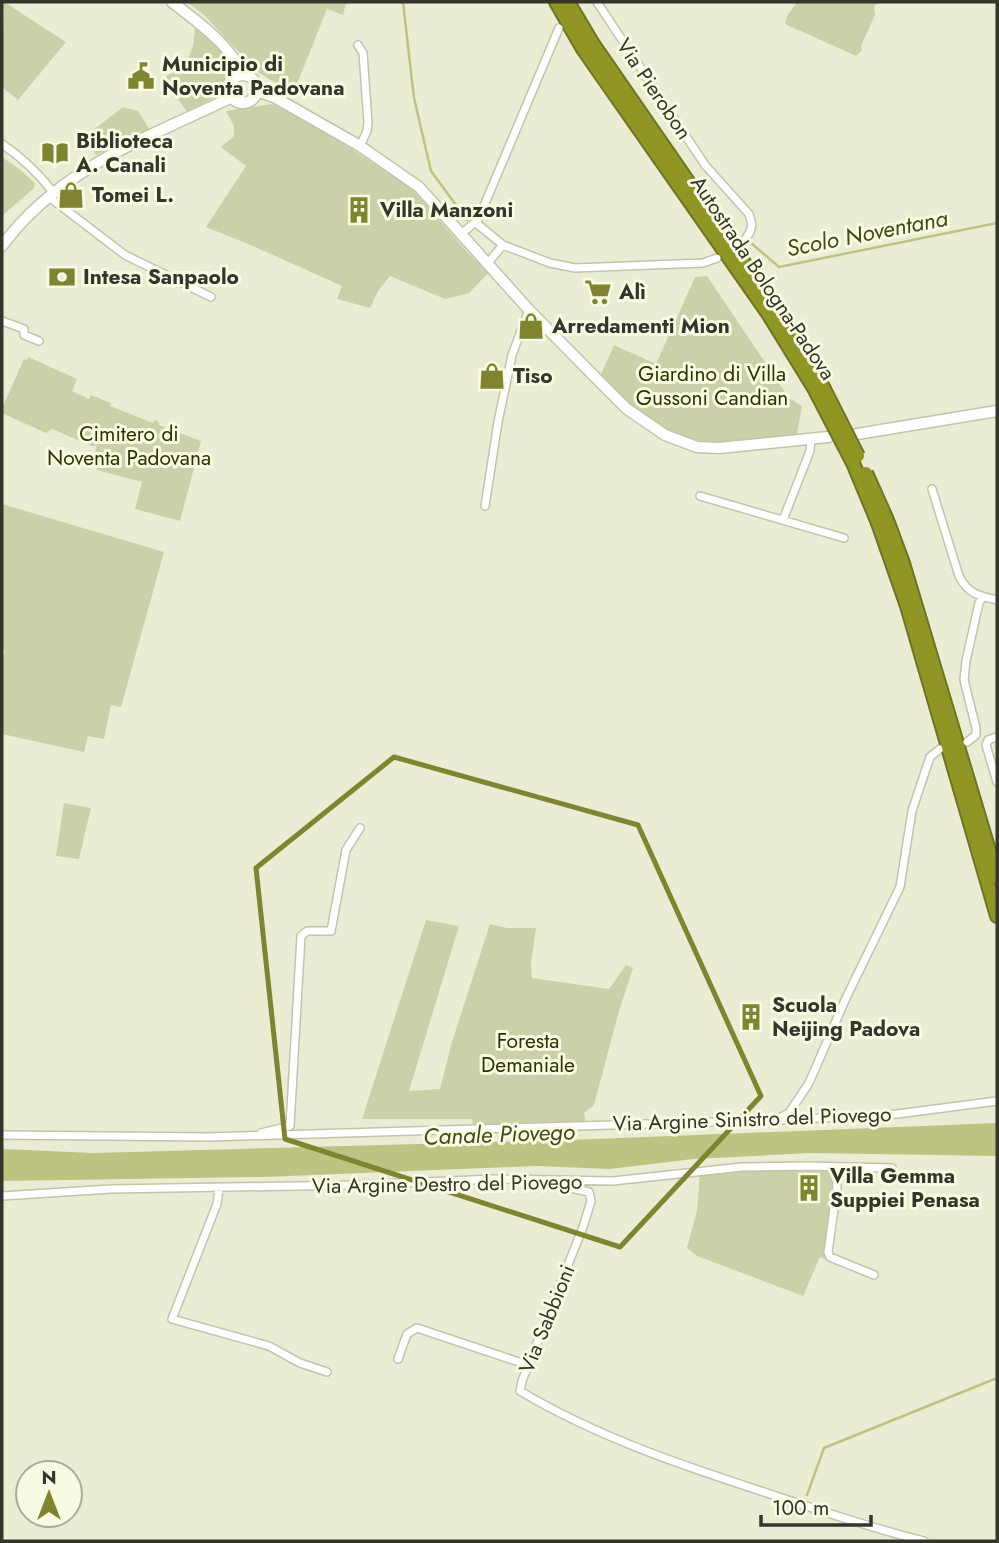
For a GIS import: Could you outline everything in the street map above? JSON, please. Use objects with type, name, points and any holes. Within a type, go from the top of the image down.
[{"type":"highway","name":"Autostrada Bologna-Padova","points":[[556,2],[583,49],[819,387]]},
{"type":"highway","name":"Autostrada Bologna-Padova","points":[[568,2],[614,74],[783,320],[819,387],[907,575],[997,877]]},
{"type":"highway","name":"Autostrada Bologna-Padova","points":[[883,522],[997,916]]},
{"type":"street","points":[[173,2],[226,50],[239,67],[241,75]]},
{"type":"street","name":"Via Pierobon","points":[[597,2],[705,165],[749,214],[750,232],[743,243]]},
{"type":"street","points":[[461,234],[476,223],[559,28]]},
{"type":"street","points":[[358,45],[363,53],[368,123],[360,146]]},
{"type":"street","points":[[241,75],[251,77],[257,91],[249,101],[240,102],[232,97],[230,86],[234,79],[241,75]]},
{"type":"street","points":[[257,91],[274,97],[360,146],[419,187],[529,310],[627,409],[673,439],[697,447],[719,448],[828,437]]},
{"type":"street","points":[[2,246],[13,231],[72,177],[97,162],[232,97]]},
{"type":"street","points":[[2,144],[18,154],[37,172],[52,195],[125,256],[211,297]]},
{"type":"street","points":[[476,223],[503,245],[550,263],[591,269],[703,263],[717,258]]},
{"type":"street","points":[[487,264],[503,245]]},
{"type":"street","points":[[485,506],[512,355],[529,310]]},
{"type":"street","points":[[2,321],[24,329],[24,335],[38,341]]},
{"type":"street","points":[[857,433],[997,411]]},
{"type":"street","points":[[783,520],[810,451],[811,439]]},
{"type":"street","points":[[932,489],[959,576],[969,592],[982,598],[997,600]]},
{"type":"street","points":[[701,496],[844,538]]},
{"type":"street","points":[[967,742],[976,735],[976,728],[964,680],[982,598]]},
{"type":"street","points":[[997,737],[988,740],[986,745],[997,782]]},
{"type":"street","points":[[771,1119],[789,1113],[809,1083],[846,998],[900,887],[908,831],[925,770],[930,757],[940,749]]},
{"type":"street","name":"Via Argine Sinistro del Piovego","points":[[254,1136],[290,1126],[301,936],[307,931],[331,931],[346,850],[360,828]]},
{"type":"street","name":"Via Argine Sinistro del Piovego","points":[[2,1135],[116,1138],[254,1136],[771,1119],[897,1114],[997,1101]]},
{"type":"street","name":"Via Argine Destro del Piovego","points":[[2,1196],[111,1189],[495,1179],[613,1181],[742,1167],[892,1168]]},
{"type":"street","points":[[835,1167],[837,1188],[828,1251],[830,1257],[874,1275]]},
{"type":"street","name":"Via Sabbioni","points":[[551,1180],[557,1185],[589,1192],[591,1201],[520,1391],[616,1441],[728,1481],[924,1541]]},
{"type":"street","points":[[219,1188],[217,1204],[172,1319],[269,1346],[300,1363],[327,1372]]},
{"type":"street","points":[[398,1359],[407,1334],[417,1328],[528,1365]]},
{"type":"highlighted area","points":[[394,757],[638,825],[761,1096],[620,1247],[285,1139],[256,868]]},
{"type":"green space","points":[[4,2],[66,42],[18,100],[2,87]]},
{"type":"green space","points":[[187,2],[346,3],[343,15],[327,9],[293,94],[258,72],[204,15]]},
{"type":"green space","points":[[797,2],[879,2],[874,6],[875,15],[861,46],[862,50],[856,56],[785,24]]},
{"type":"green space","points":[[195,25],[226,56],[231,66],[221,94],[187,112],[163,78],[179,68],[188,57],[193,44]]},
{"type":"green space","points":[[272,104],[312,124],[411,187],[488,273],[469,293],[445,299],[390,276],[378,291],[370,308],[337,299],[342,286],[340,285],[206,227],[246,166],[221,147],[234,136],[234,126],[226,111]]},
{"type":"green space","points":[[123,107],[138,111],[150,130],[96,155],[84,137]]},
{"type":"green space","points":[[2,157],[35,183],[34,188],[2,216]]},
{"type":"green space","name":"Giardino di Villa Gussoni Candian","points":[[707,276],[789,398],[802,406],[797,434],[733,443],[691,439],[671,433],[652,423],[630,405],[601,374],[614,345],[656,364],[695,277]]},
{"type":"green space","name":"Cimitero di Noventa Padovana","points":[[28,357],[77,379],[72,391],[89,399],[91,395],[111,403],[110,406],[153,423],[155,420],[159,425],[201,441],[180,521],[135,509],[142,482],[97,470],[92,462],[97,445],[92,446],[52,429],[46,433],[2,413],[24,359],[27,360]]},
{"type":"green space","points":[[2,504],[164,552],[121,707],[111,705],[104,739],[88,736],[84,752],[2,734],[2,664],[5,650],[2,649]]},
{"type":"green space","points":[[64,803],[91,808],[79,859],[56,856]]},
{"type":"green space","name":"Foresta Demaniale","points":[[426,920],[459,926],[409,1091],[440,1089],[452,1042],[490,924],[507,928],[536,928],[531,964],[532,978],[609,989],[626,965],[633,968],[594,1105],[584,1113],[586,1125],[474,1129],[472,1119],[362,1119]]},
{"type":"green space","points":[[827,1170],[832,1175],[832,1186],[826,1260],[820,1257],[803,1296],[697,1256],[687,1248],[697,1211],[700,1174]]},
{"type":"shaded area","points":[[997,1123],[997,1156],[811,1153],[693,1159],[610,1169],[536,1166],[264,1177],[2,1181],[2,1149],[94,1153],[596,1139]]},
{"type":"waterway","name":"Scolo Noventana","points":[[403,2],[414,98],[431,171],[467,220]]},
{"type":"waterway","name":"Scolo Noventana","points":[[751,243],[779,267],[997,223]]},
{"type":"waterway","points":[[807,1495],[824,1448],[997,1378]]},
{"type":"place","name":"Municipio di Noventa Padovana","points":[[141,76]]},
{"type":"place","name":"Biblioteca A. Canali","points":[[55,153]]},
{"type":"place","name":"Tomei L.","points":[[71,195]]},
{"type":"place","name":"Villa Manzoni","points":[[359,210]]},
{"type":"place","name":"Intesa Sanpaolo","points":[[62,277]]},
{"type":"place","name":"Alì","points":[[598,292]]},
{"type":"place","name":"Arredamenti Mion","points":[[531,326]]},
{"type":"place","name":"Tiso","points":[[492,376]]},
{"type":"place","name":"Scuola Neijing Padova","points":[[751,1017]]},
{"type":"place","name":"Villa Gemma Suppiei Penasa","points":[[809,1188]]},
{"type":"water label","name":"Canale Piovego","points":[[499,1134]]}]
